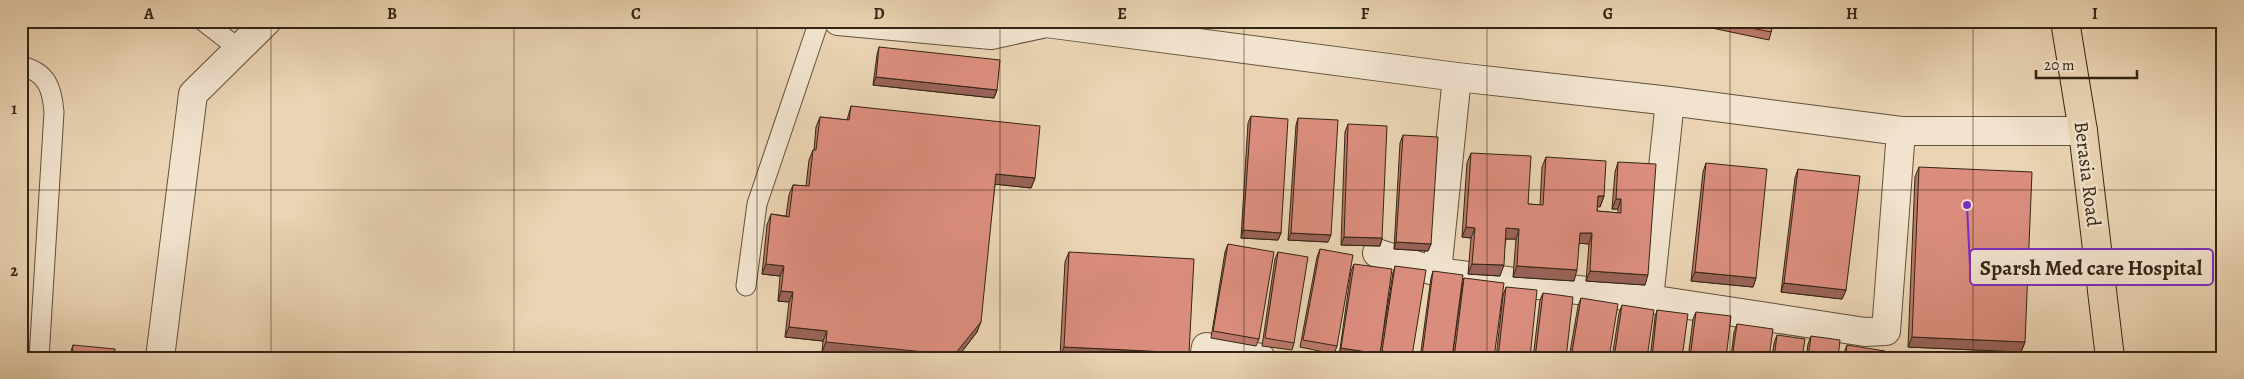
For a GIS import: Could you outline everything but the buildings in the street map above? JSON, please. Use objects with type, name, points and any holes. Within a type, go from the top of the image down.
[{"type":"main road","name":"Berasia Road","points":[[2065,21],[2083,131],[2110,358]]},
{"type":"street","points":[[160,358],[194,94],[267,21]]},
{"type":"street","points":[[838,21],[991,35],[1046,22],[1458,77],[1670,101],[1902,131],[2083,131]]},
{"type":"street","points":[[1437,272],[1458,77]]},
{"type":"street","points":[[1649,299],[1670,101]]},
{"type":"street","points":[[1377,253],[1437,272],[1649,299],[1865,332],[1886,331],[1902,131]]},
{"type":"street","points":[[1204,358],[1206,348],[1261,358]]},
{"type":"lane","points":[[203,21],[238,48]]},
{"type":"lane","points":[[746,286],[757,204],[819,21]]},
{"type":"lane","points":[[21,66],[44,77],[52,94],[54,112],[38,358]]},
{"type":"place","name":"Sparsh Med care Hospital","points":[[1967,205]]}]
